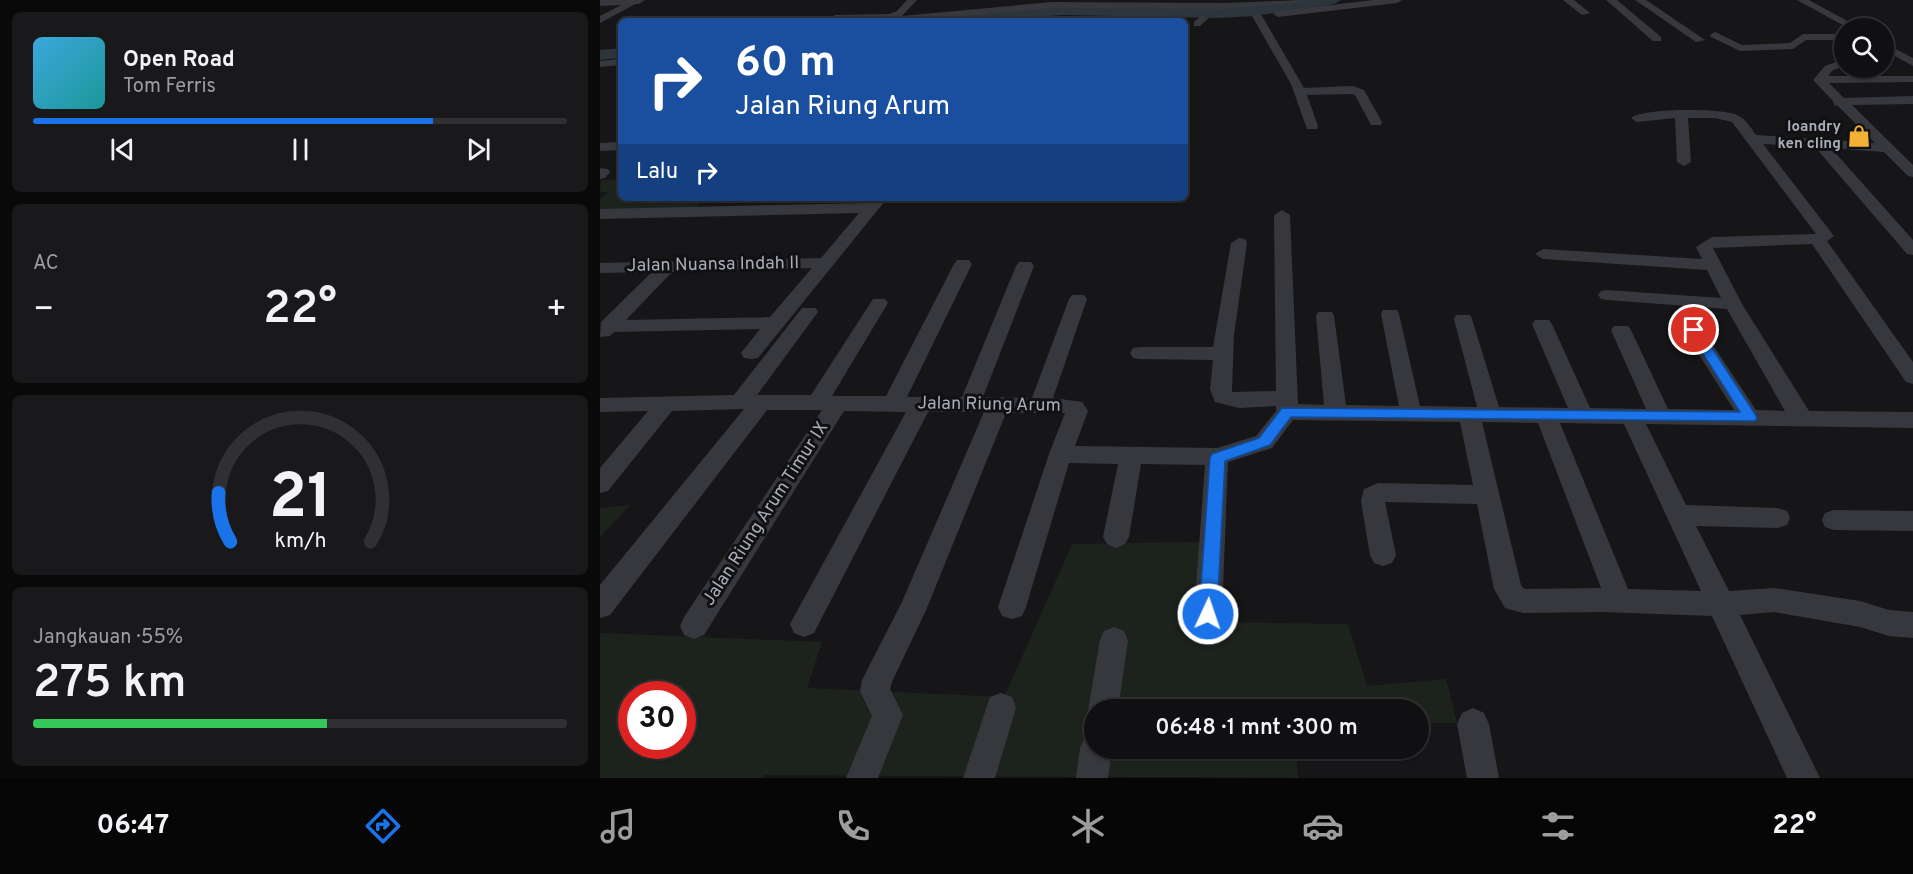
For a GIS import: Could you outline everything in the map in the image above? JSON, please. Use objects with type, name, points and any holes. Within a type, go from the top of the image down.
[{"type":"street","points":[[907,18],[1053,3],[1165,2],[1235,6],[1297,0]]},
{"type":"street","points":[[1312,126],[1300,92],[1253,16],[1397,0]]},
{"type":"street","points":[[1568,0],[1585,13]]},
{"type":"street","points":[[1611,0],[1657,39]]},
{"type":"street","points":[[1640,0],[1700,40]]},
{"type":"street","points":[[1802,0],[1836,18]]},
{"type":"street","points":[[600,2],[637,1]]},
{"type":"street","points":[[600,20],[637,1]]},
{"type":"street","points":[[896,5],[909,2]]},
{"type":"street","points":[[872,18],[891,17],[900,13],[909,2]]},
{"type":"street","points":[[836,18],[851,5]]},
{"type":"street","points":[[1073,16],[1152,17]]},
{"type":"street","points":[[1197,20],[1218,17]]},
{"type":"street","points":[[1715,35],[1740,48],[1793,46],[1798,39],[1806,37],[1834,37]]},
{"type":"street","points":[[1894,52],[1913,63]]},
{"type":"street","points":[[1894,57],[1901,57]]},
{"type":"street","points":[[600,64],[618,62]]},
{"type":"street","points":[[1819,80],[1829,68],[1834,66]]},
{"type":"street","points":[[1819,80],[1913,79]]},
{"type":"street","points":[[1819,80],[1913,173]]},
{"type":"street","points":[[1300,92],[1349,89],[1356,91],[1376,122]]},
{"type":"street","points":[[1841,104],[1913,100]]},
{"type":"street","points":[[1841,104],[1913,106]]},
{"type":"street","points":[[1681,114],[1684,162]]},
{"type":"street","points":[[1636,117],[1681,114],[1732,117],[1738,121],[1823,230],[1826,236],[1817,239],[1712,242],[1704,247],[1733,304],[1802,418]]},
{"type":"street","points":[[1752,139],[1886,148]]},
{"type":"street","points":[[1820,143],[1913,250]]},
{"type":"street","points":[[600,147],[618,146]]},
{"type":"street","points":[[699,212],[709,201]]},
{"type":"street","points":[[600,214],[699,212],[805,204],[875,203]]},
{"type":"street","points":[[751,353],[875,203]]},
{"type":"street","points":[[1012,607],[1060,454],[1217,458],[1264,442],[1287,405],[1282,215]]},
{"type":"street","points":[[1817,239],[1913,377]]},
{"type":"street","points":[[1239,243],[1224,335],[1223,397],[1239,401],[1336,412],[1913,420]]},
{"type":"street","points":[[1543,254],[1712,265]]},
{"type":"street","name":"Jalan Nuansa Indah II","points":[[600,268],[826,263]]},
{"type":"street","points":[[893,402],[963,264]]},
{"type":"street","points":[[604,330],[668,266]]},
{"type":"street","points":[[969,405],[1025,266]]},
{"type":"street","points":[[1607,295],[1733,304]]},
{"type":"street","points":[[1040,405],[1078,300]]},
{"type":"street","name":"Jalan Riung Arum Timur IX","points":[[694,626],[828,403],[879,303]]},
{"type":"street","points":[[600,606],[750,402],[809,312]]},
{"type":"street","points":[[1390,314],[1411,413]]},
{"type":"street","points":[[1325,316],[1336,412]]},
{"type":"street","points":[[1463,319],[1479,414],[1487,495],[1508,589],[1515,599],[1523,601],[1619,600],[1721,604],[1774,600],[1860,615],[1889,623],[1913,625]]},
{"type":"street","points":[[604,330],[776,323]]},
{"type":"street","points":[[1542,324],[1582,415]]},
{"type":"street","points":[[1621,330],[1660,416]]},
{"type":"street","points":[[1694,330],[1750,418]]},
{"type":"street","points":[[1140,353],[1223,354]]},
{"type":"street","points":[[600,392],[715,390]]},
{"type":"street","name":"Jalan Riung Arum","points":[[600,405],[893,402],[1074,407],[1077,411],[1060,454]]},
{"type":"street","points":[[600,484],[667,404]]},
{"type":"street","points":[[804,624],[921,404]]},
{"type":"street","points":[[862,778],[888,716],[875,691],[877,680],[913,608],[998,405]]},
{"type":"street","points":[[1546,415],[1619,600]]},
{"type":"street","points":[[1631,416],[1804,778]]},
{"type":"street","points":[[1116,537],[1131,456]]},
{"type":"street","points":[[1208,614],[1217,458]]},
{"type":"street","points":[[1383,555],[1373,501],[1373,496],[1378,492],[1487,495]]},
{"type":"street","points":[[1678,515],[1778,518]]},
{"type":"street","points":[[1834,520],[1913,521]]},
{"type":"street","points":[[1105,699],[1114,640]]},
{"type":"street","points":[[980,778],[1000,708]]},
{"type":"street","points":[[1473,724],[1483,778]]},
{"type":"street","points":[[1092,778],[1095,759]]},
{"type":"shaded area","points":[[601,180],[618,180],[618,201],[703,201],[694,209],[600,211],[600,199],[608,192],[600,192]]},
{"type":"shaded area","points":[[630,505],[600,537],[600,508]]},
{"type":"shaded area","points":[[1205,542],[1201,622],[1348,624],[1367,686],[1446,679],[1457,723],[1429,723],[1429,699],[1084,699],[1084,759],[1297,759],[1298,778],[764,775],[762,778],[600,778],[600,633],[822,642],[807,688],[1004,697],[1072,544]]},
{"type":"waterway","points":[[966,18],[1062,10],[1216,13],[1254,11],[1334,0]]},
{"type":"waterway","points":[[600,55],[618,53]]},
{"type":"place","name":"loandry ken cling","points":[[1859,136]]},
{"type":"route","points":[[1208,614],[1217,458],[1264,442],[1287,412],[1750,418],[1694,330]]}]
